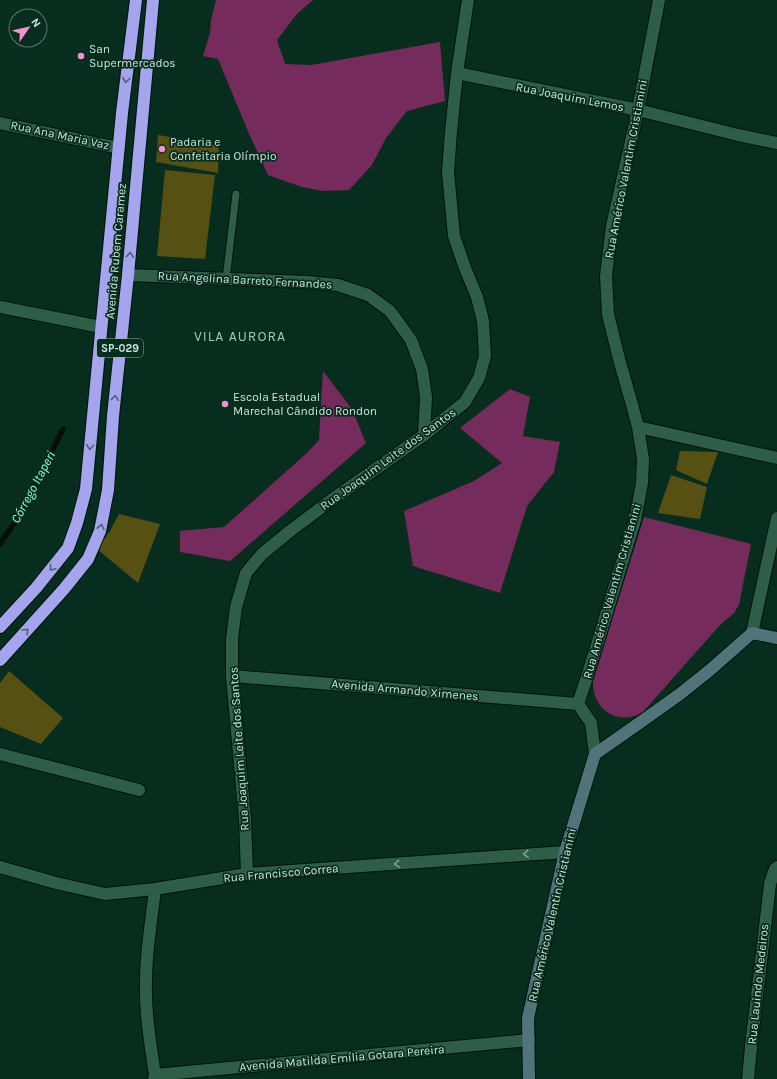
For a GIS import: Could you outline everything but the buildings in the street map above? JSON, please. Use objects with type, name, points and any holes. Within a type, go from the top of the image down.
[{"type":"highway","name":"Avenida Rubem Caramez","points":[[0,627],[36,588],[68,548],[77,523],[86,489],[122,113],[136,0]]},
{"type":"highway","name":"Avenida Rubem Caramez","points":[[0,660],[59,595],[88,559],[100,531],[108,490],[113,416],[128,275],[153,0]]},
{"type":"street","name":"Rua Joaquim Leite dos Santos","points":[[247,874],[245,820],[232,676],[232,639],[236,607],[246,573],[262,554],[290,531],[424,435],[465,402],[479,378],[485,356],[483,321],[477,297],[454,236],[448,172],[457,73],[468,0]]},
{"type":"street","name":"Rua Américo Valentim Cristianini","points":[[578,704],[635,520],[642,483],[643,459],[638,428],[608,314],[606,276],[612,226],[638,110],[659,0]]},
{"type":"street","name":"Rua Joaquim Lemos","points":[[457,73],[638,110],[738,135],[777,143]]},
{"type":"street","name":"Rua Ana Maria Vaz","points":[[0,123],[119,148]]},
{"type":"street","name":"Rua Angelina Barreto Fernandes","points":[[128,275],[306,282],[338,285],[368,295],[390,311],[411,340],[422,369],[426,397],[424,435]]},
{"type":"street","points":[[0,307],[101,327]]},
{"type":"street","points":[[638,428],[777,458]]},
{"type":"street","points":[[578,704],[591,723],[595,754],[645,720],[686,689],[710,670],[752,632],[777,518]]},
{"type":"street","points":[[752,632],[777,638]]},
{"type":"street","name":"Avenida Armando Ximenes","points":[[232,676],[578,704]]},
{"type":"street","points":[[0,754],[139,790]]},
{"type":"street","name":"Rua Américo Valentin Cristianini","points":[[529,1079],[528,1018],[565,852],[595,754]]},
{"type":"street","name":"Rua Francisco Correa","points":[[0,866],[56,883],[105,894],[155,889],[247,874],[565,852]]},
{"type":"street","name":"Rua Lauindo Medeiros","points":[[748,1079],[770,884],[777,867]]},
{"type":"street","points":[[154,1077],[146,994],[147,955],[155,889]]},
{"type":"street","name":"Avenida Matilda Emília Gotara Pereira","points":[[154,1077],[529,1040]]},
{"type":"lane","points":[[226,279],[236,194]]},
{"type":"shaded area","points":[[216,0],[313,0],[297,14],[277,40],[285,64],[311,65],[440,42],[445,101],[407,111],[386,138],[372,165],[349,190],[323,191],[302,187],[268,175],[218,59],[203,56],[210,33],[211,20]]},
{"type":"shaded area","points":[[323,371],[352,409],[366,443],[230,561],[180,552],[180,531],[224,527],[308,452],[319,440]]},
{"type":"shaded area","points":[[510,389],[530,397],[523,436],[560,442],[554,472],[527,506],[500,593],[413,566],[404,511],[474,481],[502,463],[460,428]]},
{"type":"shaded area","points":[[644,517],[751,544],[739,605],[734,613],[720,625],[643,712],[624,718],[608,713],[602,708],[594,691],[593,681]]},
{"type":"waterway","name":"Córrego Itaperi","points":[[0,544],[21,513],[63,429]]},
{"type":"place","name":"San Supermercados","points":[[81,56]]},
{"type":"place","name":"Padaria e Confeitaria Olímpio","points":[[162,149]]},
{"type":"place","name":"Escola Estadual Marechal Cândido Rondon","points":[[225,404]]},
{"type":"district","name":"VILA AURORA","points":[[240,336]]}]
